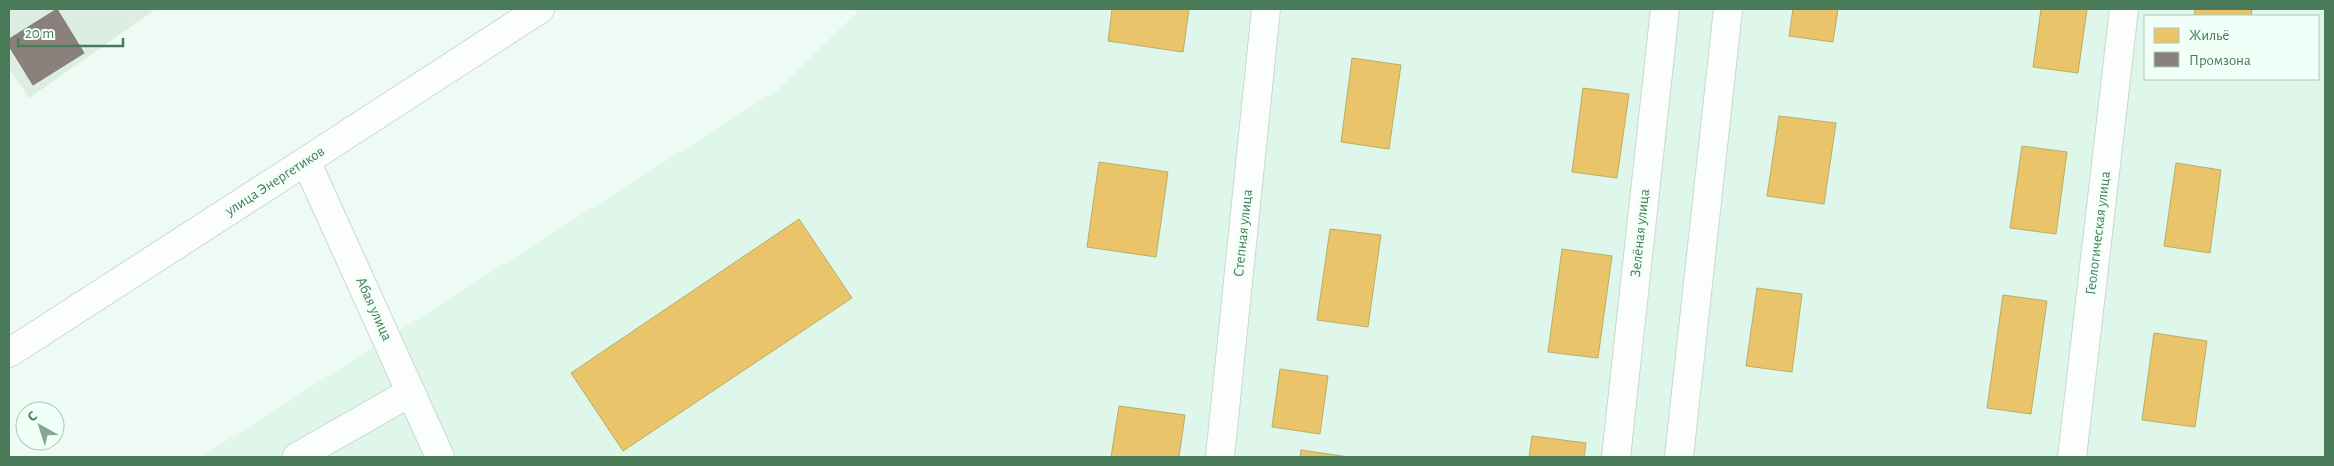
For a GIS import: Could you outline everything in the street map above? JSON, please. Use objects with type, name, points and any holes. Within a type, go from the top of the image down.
[{"type":"street","name":"улица Энергетиков","points":[[9,353],[540,9]]},
{"type":"street","name":"Степная улица","points":[[1220,457],[1266,9]]},
{"type":"street","name":"Зелёная улица","points":[[1616,457],[1665,9]]},
{"type":"street","points":[[1679,457],[1728,9]]},
{"type":"street","name":"Геологическая улица","points":[[2072,457],[2124,9]]},
{"type":"street","name":"Абая улица","points":[[306,161],[440,457]]},
{"type":"street","points":[[297,457],[412,392]]},
{"type":"shaded area","points":[[9,9],[156,9],[29,98],[9,68]]},
{"type":"shaded area","points":[[860,9],[2325,9],[2325,457],[201,457],[779,89]]},
{"type":"building: Жильё","points":[[1112,9],[1189,9],[1183,52],[1108,41]]},
{"type":"building: Жильё","points":[[1793,9],[1838,9],[1833,42],[1789,36]]},
{"type":"building: Жильё","points":[[2041,9],[2087,9],[2078,73],[2033,67]]},
{"type":"building: Жильё","points":[[2195,9],[2252,9],[2251,15],[2194,15]]},
{"type":"building: Жильё","points":[[1352,58],[1401,65],[1389,149],[1341,142]]},
{"type":"building: Жильё","points":[[1583,88],[1629,94],[1617,178],[1572,172]]},
{"type":"building: Жильё","points":[[1779,116],[1836,123],[1824,204],[1767,196]]},
{"type":"building: Жильё","points":[[2022,146],[2067,152],[2056,234],[2010,228]]},
{"type":"building: Жильё","points":[[1099,162],[1168,172],[1156,257],[1087,247]]},
{"type":"building: Жильё","points":[[2176,163],[2221,170],[2210,253],[2164,246]]},
{"type":"building: Жильё","points":[[799,219],[852,298],[623,451],[571,373]]},
{"type":"building: Жильё","points":[[1330,229],[1381,235],[1368,327],[1317,320]]},
{"type":"building: Жильё","points":[[1562,249],[1612,256],[1598,358],[1548,352]]},
{"type":"building: Жильё","points":[[1757,288],[1802,294],[1792,372],[1746,366]]},
{"type":"building: Жильё","points":[[2003,295],[2047,301],[2031,414],[1987,408]]},
{"type":"building: Жильё","points":[[2154,333],[2207,341],[2195,427],[2142,420]]},
{"type":"building: Жильё","points":[[1280,369],[1328,376],[1320,434],[1272,427]]},
{"type":"building: Жильё","points":[[1119,406],[1185,415],[1179,457],[1111,457]]},
{"type":"building: Жильё","points":[[1532,436],[1586,443],[1584,457],[1529,457]]},
{"type":"building: Жильё","points":[[1301,450],[1349,457],[1300,457]]},
{"type":"building: Промзона","points":[[57,9],[84,53],[33,85],[9,46],[9,39]]}]
